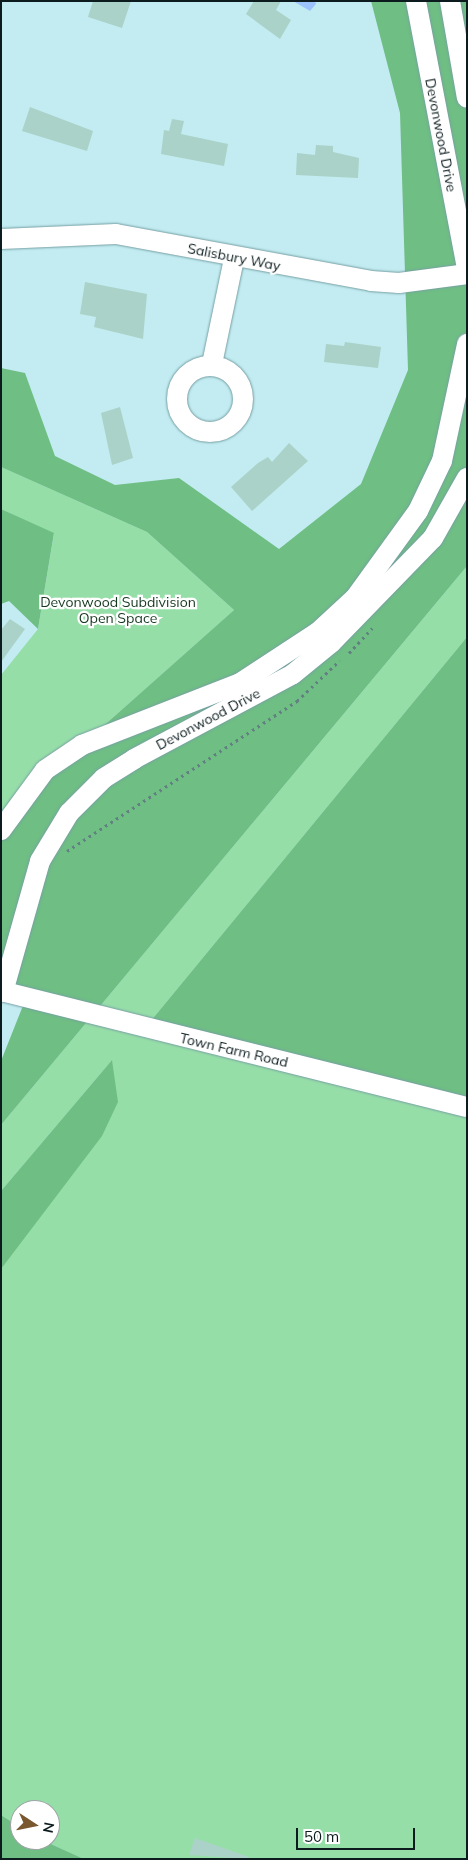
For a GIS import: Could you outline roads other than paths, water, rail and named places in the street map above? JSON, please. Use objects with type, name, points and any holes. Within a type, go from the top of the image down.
[{"type":"street","name":"Devonwood Drive","points":[[416,1],[467,269]]},
{"type":"street","points":[[450,1],[467,98]]},
{"type":"street","name":"Salisbury Way","points":[[1,239],[116,234],[234,259],[398,283],[467,274]]},
{"type":"street","points":[[212,364],[234,259]]},
{"type":"street","name":"Devonwood Drive","points":[[1,830],[45,770],[82,745],[240,683],[318,632],[355,598],[389,556],[442,460],[467,344]]},
{"type":"street","points":[[442,460],[467,472]]},
{"type":"street","name":"Devonwood Drive","points":[[2,992],[40,861],[69,813],[104,778],[134,758],[293,674],[331,643],[433,538],[467,478]]},
{"type":"street","name":"Town Farm Road","points":[[2,992],[467,1107]]},
{"type":"water","points":[[293,1],[315,1],[316,4],[310,11]]},
{"type":"park label","name":"Devonwood Subdivision Open Space","points":[[118,610]]}]
